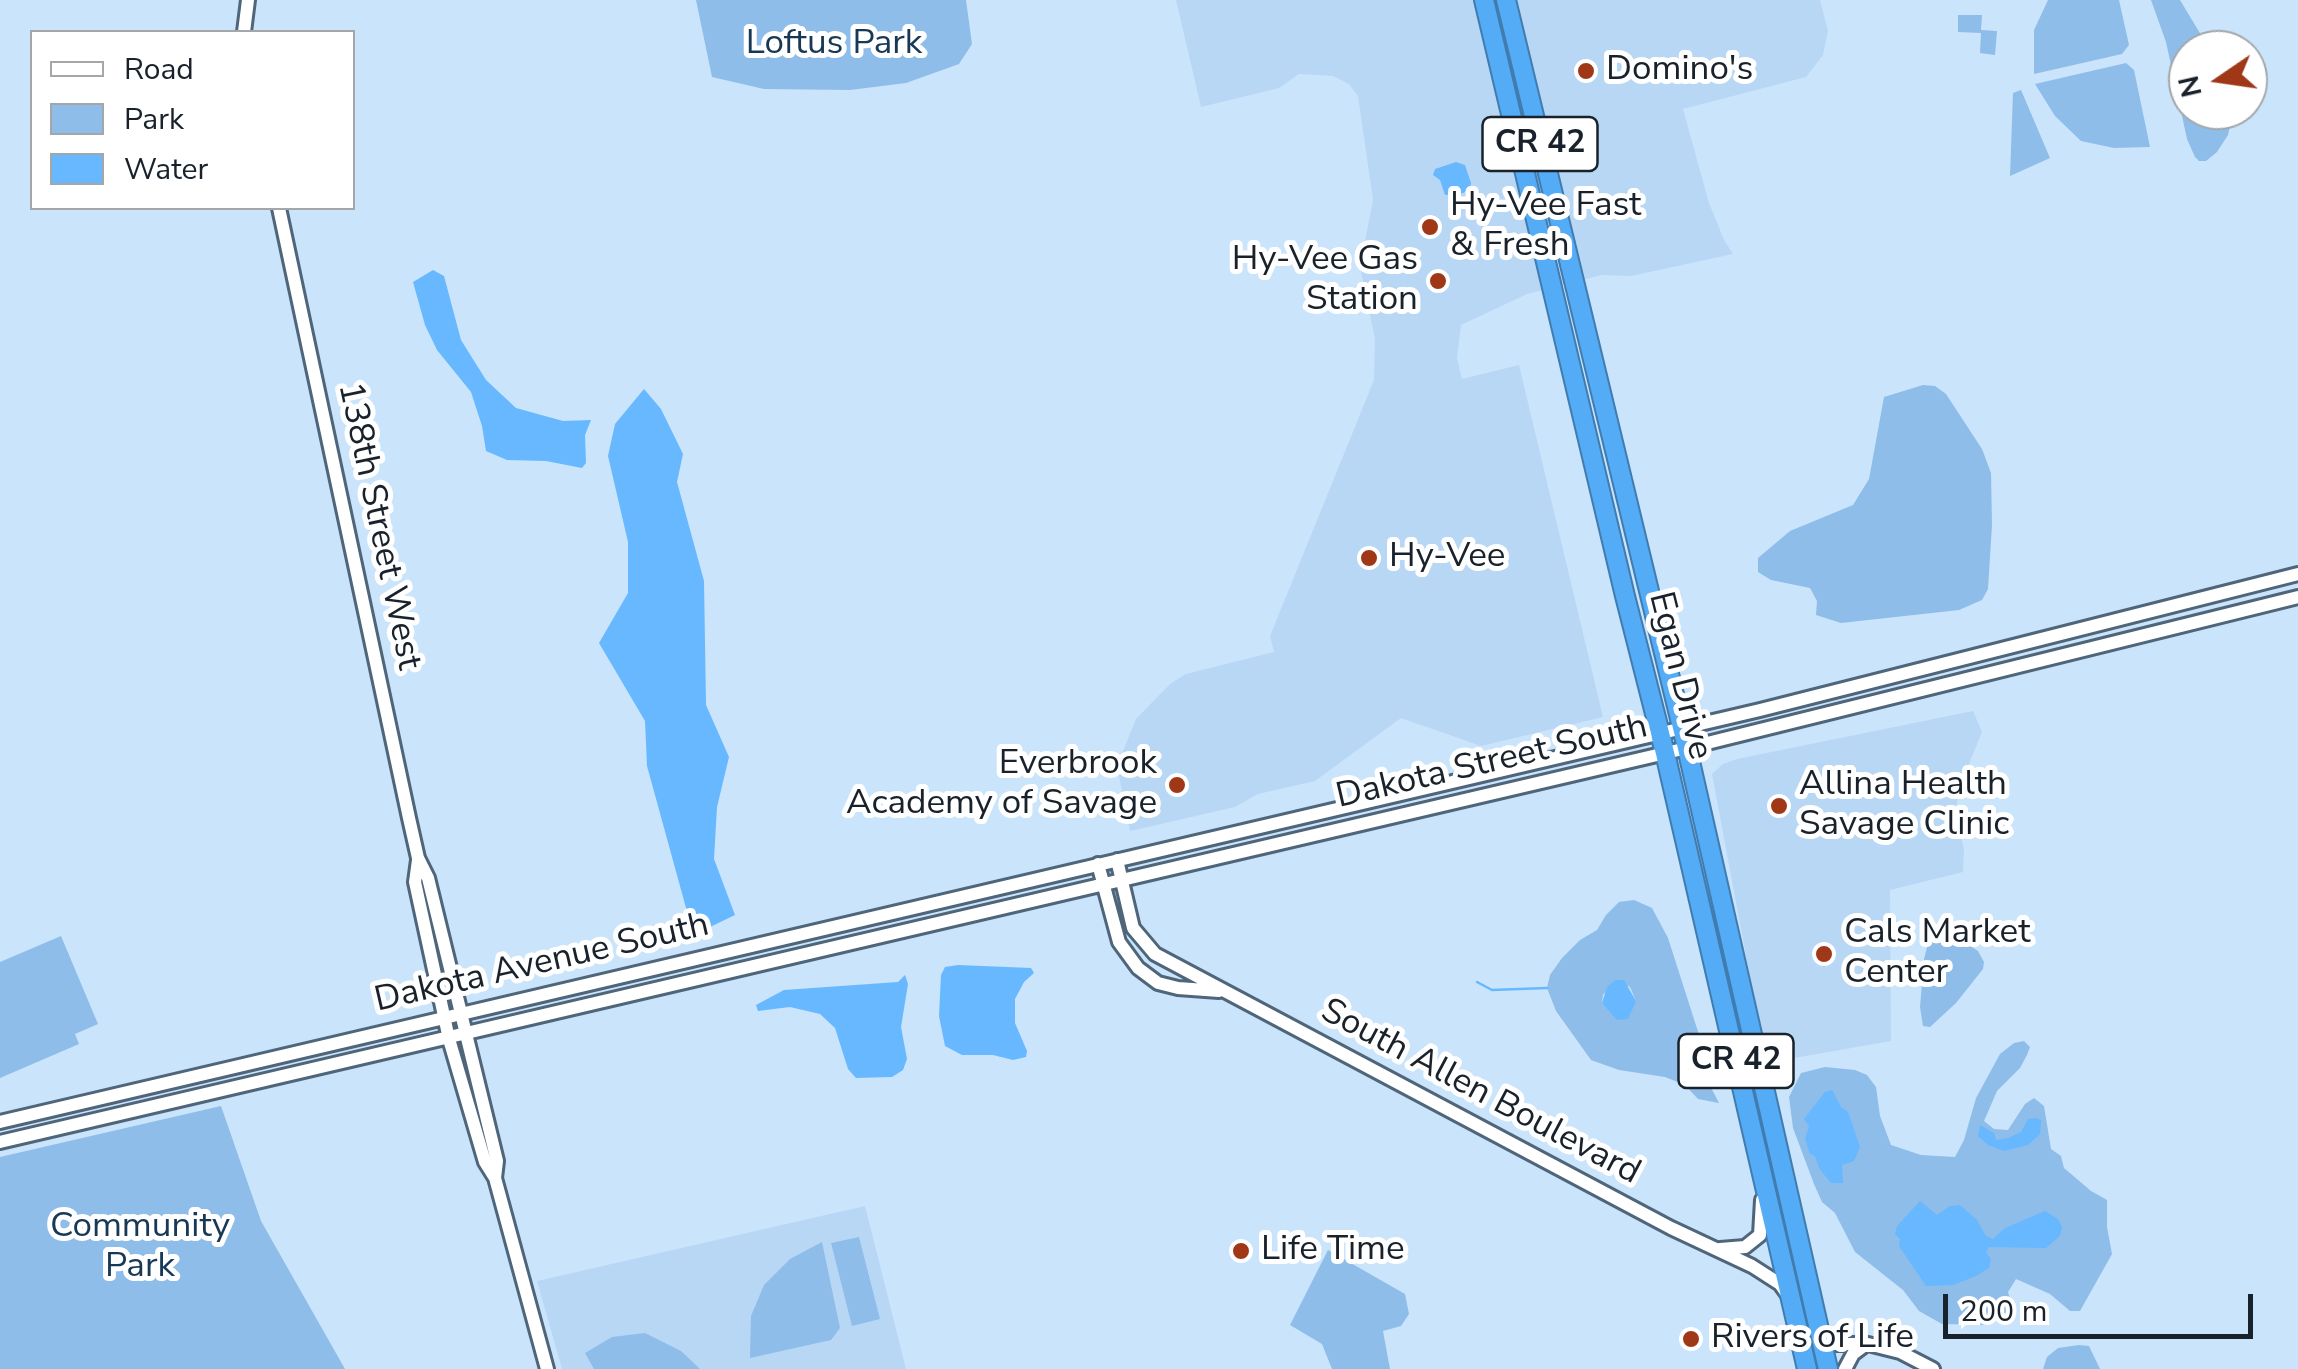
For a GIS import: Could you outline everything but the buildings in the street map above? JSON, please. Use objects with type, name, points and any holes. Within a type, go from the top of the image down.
[{"type":"highway","name":"Egan Drive","points":[[1484,0],[1665,753],[1806,1369]]},
{"type":"highway","name":"Egan Drive","points":[[1506,0],[1687,748],[1828,1369]]},
{"type":"highway","points":[[1557,302],[1577,297]]},
{"type":"main road","points":[[244,30],[248,0]]},
{"type":"main road","name":"138th Street West","points":[[278,210],[418,858]]},
{"type":"main road","name":"Dakota Street South","points":[[1098,864],[1682,728],[2298,574]]},
{"type":"main road","name":"Dakota Street South","points":[[991,912],[1687,748],[2298,597]]},
{"type":"main road","points":[[418,858],[428,878],[463,1014],[497,1162],[494,1178]]},
{"type":"main road","points":[[418,858],[415,882],[450,1038],[547,1369]]},
{"type":"main road","name":"South Allen Boulevard","points":[[1116,860],[1133,928],[1147,947],[1200,974],[1222,991],[1767,1275],[1790,1297]]},
{"type":"main road","name":"South Allen Boulevard","points":[[1098,864],[1119,942],[1146,976],[1178,988],[1222,991]]},
{"type":"main road","name":"Dakota Avenue South","points":[[0,1122],[1098,864]]},
{"type":"main road","name":"Dakota Avenue South","points":[[0,1142],[991,912]]},
{"type":"main road","points":[[1711,1247],[1745,1248],[1760,1236],[1762,1206],[1756,1148]]},
{"type":"main road","points":[[1823,1344],[1868,1344],[1900,1352],[1933,1369]]},
{"type":"main road","points":[[1845,1369],[1853,1354],[1868,1344]]},
{"type":"shaded area","points":[[1176,0],[1820,0],[1828,31],[1823,55],[1806,77],[1683,109],[1709,203],[1733,254],[1631,276],[1602,275],[1527,294],[1461,325],[1457,358],[1462,379],[1519,365],[1603,717],[1481,746],[1401,718],[1315,781],[1258,794],[1235,807],[1130,831],[1117,766],[1136,719],[1170,684],[1186,674],[1274,652],[1270,636],[1374,380],[1375,339],[1360,267],[1373,200],[1358,96],[1349,84],[1333,76],[1299,74],[1279,88],[1201,107]]},
{"type":"shaded area","points":[[1973,711],[1982,732],[1960,786],[1955,814],[1964,849],[1963,872],[1890,890],[1891,1041],[1766,1063],[1712,774],[1737,759]]},
{"type":"shaded area","points":[[865,1206],[906,1369],[562,1369],[537,1281]]},
{"type":"green space","name":"Loftus Park","points":[[696,0],[966,0],[972,44],[959,64],[906,83],[850,90],[764,89],[712,77]]},
{"type":"green space","points":[[2048,0],[2119,0],[2129,45],[2122,54],[2034,74],[2034,30]]},
{"type":"green space","points":[[2151,0],[2180,0],[2198,30],[2168,30],[2168,51]]},
{"type":"green space","points":[[1958,15],[1982,15],[1981,30],[1997,31],[1995,55],[1980,53],[1981,33],[1958,32]]},
{"type":"green space","points":[[2126,63],[2134,70],[2150,147],[2114,148],[2081,141],[2055,116],[2035,84]]},
{"type":"green space","points":[[2021,90],[2050,158],[2010,176],[2013,93]]},
{"type":"green space","points":[[2185,130],[2229,130],[2217,152],[2206,161],[2195,157]]},
{"type":"green space","points":[[1923,385],[1935,386],[1946,394],[1982,449],[1991,473],[1988,589],[1982,600],[1959,610],[1841,623],[1816,615],[1817,601],[1810,588],[1771,580],[1758,572],[1758,558],[1790,531],[1853,505],[1869,479],[1884,397]]},
{"type":"green space","points":[[1634,900],[1652,908],[1668,938],[1701,1041],[1703,1072],[1719,1103],[1698,1099],[1685,1085],[1665,1077],[1619,1070],[1591,1060],[1556,1011],[1547,988],[1550,975],[1580,940],[1597,930],[1619,902]],"holes":[[[1615,980],[1630,987],[1636,1001],[1610,1010],[1602,1003],[1603,995]]]},
{"type":"green space","points":[[1945,930],[1978,951],[1983,969],[1956,1003],[1930,1027],[1923,1026],[1920,1007],[1924,959],[1929,940]]},
{"type":"green space","points":[[61,936],[98,1024],[75,1034],[79,1044],[0,1078],[0,962]]},
{"type":"green space","points":[[2024,1041],[2030,1047],[2027,1055],[1997,1091],[1984,1121],[1994,1129],[2008,1130],[2025,1104],[2034,1098],[2044,1106],[2051,1149],[2061,1156],[2064,1168],[2107,1200],[2112,1254],[2080,1311],[2070,1311],[2050,1294],[2016,1279],[2008,1292],[2013,1308],[1986,1325],[1942,1324],[1919,1311],[1903,1290],[1855,1252],[1835,1213],[1822,1202],[1814,1184],[1793,1128],[1789,1097],[1801,1073],[1825,1067],[1855,1070],[1867,1075],[1876,1087],[1880,1116],[1891,1145],[1921,1155],[1955,1157],[1976,1098],[2000,1054],[2014,1043]]},
{"type":"green space","name":"Community Park","points":[[221,1106],[261,1221],[345,1369],[0,1369],[0,1157]]},
{"type":"green space","points":[[859,1237],[880,1319],[852,1326],[831,1243]]},
{"type":"green space","points":[[822,1242],[840,1328],[831,1340],[750,1358],[751,1316],[764,1285],[790,1259]]},
{"type":"green space","points":[[1328,1250],[1405,1294],[1409,1314],[1401,1326],[1383,1331],[1390,1369],[1332,1369],[1322,1344],[1290,1325]]},
{"type":"green space","points":[[645,1333],[681,1351],[700,1369],[594,1369],[585,1353],[612,1337]]},
{"type":"green space","points":[[2089,1346],[2100,1369],[2043,1369],[2047,1357],[2058,1348]]},
{"type":"water","points":[[1456,162],[1465,165],[1470,188],[1445,195],[1440,180],[1433,175],[1435,169]]},
{"type":"water","points":[[433,270],[444,276],[461,340],[486,380],[516,408],[563,421],[591,420],[585,435],[586,463],[582,468],[546,461],[507,460],[486,451],[471,392],[437,350],[425,325],[413,282]]},
{"type":"water","points":[[644,389],[661,409],[683,454],[677,482],[704,581],[706,705],[729,757],[717,807],[714,859],[735,915],[708,928],[691,926],[647,766],[645,721],[599,643],[628,593],[628,542],[608,456],[615,424]]},
{"type":"water","points":[[945,967],[1031,968],[1034,973],[1015,999],[1015,1023],[1026,1057],[1013,1060],[993,1055],[962,1055],[945,1046],[939,1016],[941,975]]},
{"type":"water","points":[[905,975],[908,984],[901,1027],[907,1059],[903,1070],[892,1077],[856,1078],[848,1069],[835,1028],[820,1014],[790,1007],[758,1011],[756,1005],[784,990],[898,982]]},
{"type":"water","points":[[1615,980],[1624,980],[1636,1001],[1628,1019],[1617,1020],[1602,1003],[1607,987]]},
{"type":"water","points":[[1832,1090],[1848,1112],[1860,1147],[1854,1161],[1842,1165],[1843,1183],[1831,1183],[1810,1154],[1805,1139],[1809,1126],[1804,1119],[1825,1092]]},
{"type":"water","points":[[2028,1119],[2041,1120],[2040,1134],[2028,1145],[2004,1151],[1978,1136],[1980,1125],[1994,1133],[1996,1140],[2008,1138],[2021,1132]]},
{"type":"water","points":[[1920,1201],[1937,1215],[1950,1206],[1960,1205],[1993,1239],[2005,1228],[2045,1211],[2058,1219],[2062,1227],[2060,1236],[2046,1248],[1989,1247],[1989,1268],[1953,1285],[1926,1286],[1895,1234],[1897,1226]]},
{"type":"waterway","points":[[1477,982],[1492,990],[1547,988]]},
{"type":"place","name":"Domino's","points":[[1586,71]]},
{"type":"place","name":"Hy-Vee Fast & Fresh","points":[[1430,227]]},
{"type":"place","name":"Hy-Vee Gas Station","points":[[1438,281]]},
{"type":"place","name":"Hy-Vee","points":[[1369,558]]},
{"type":"place","name":"Everbrook Academy of Savage","points":[[1177,785]]},
{"type":"place","name":"Allina Health Savage Clinic","points":[[1779,806]]},
{"type":"place","name":"Cals Market Center","points":[[1824,954]]},
{"type":"place","name":"Life Time","points":[[1241,1251]]},
{"type":"place","name":"Rivers of Life","points":[[1691,1339]]}]
